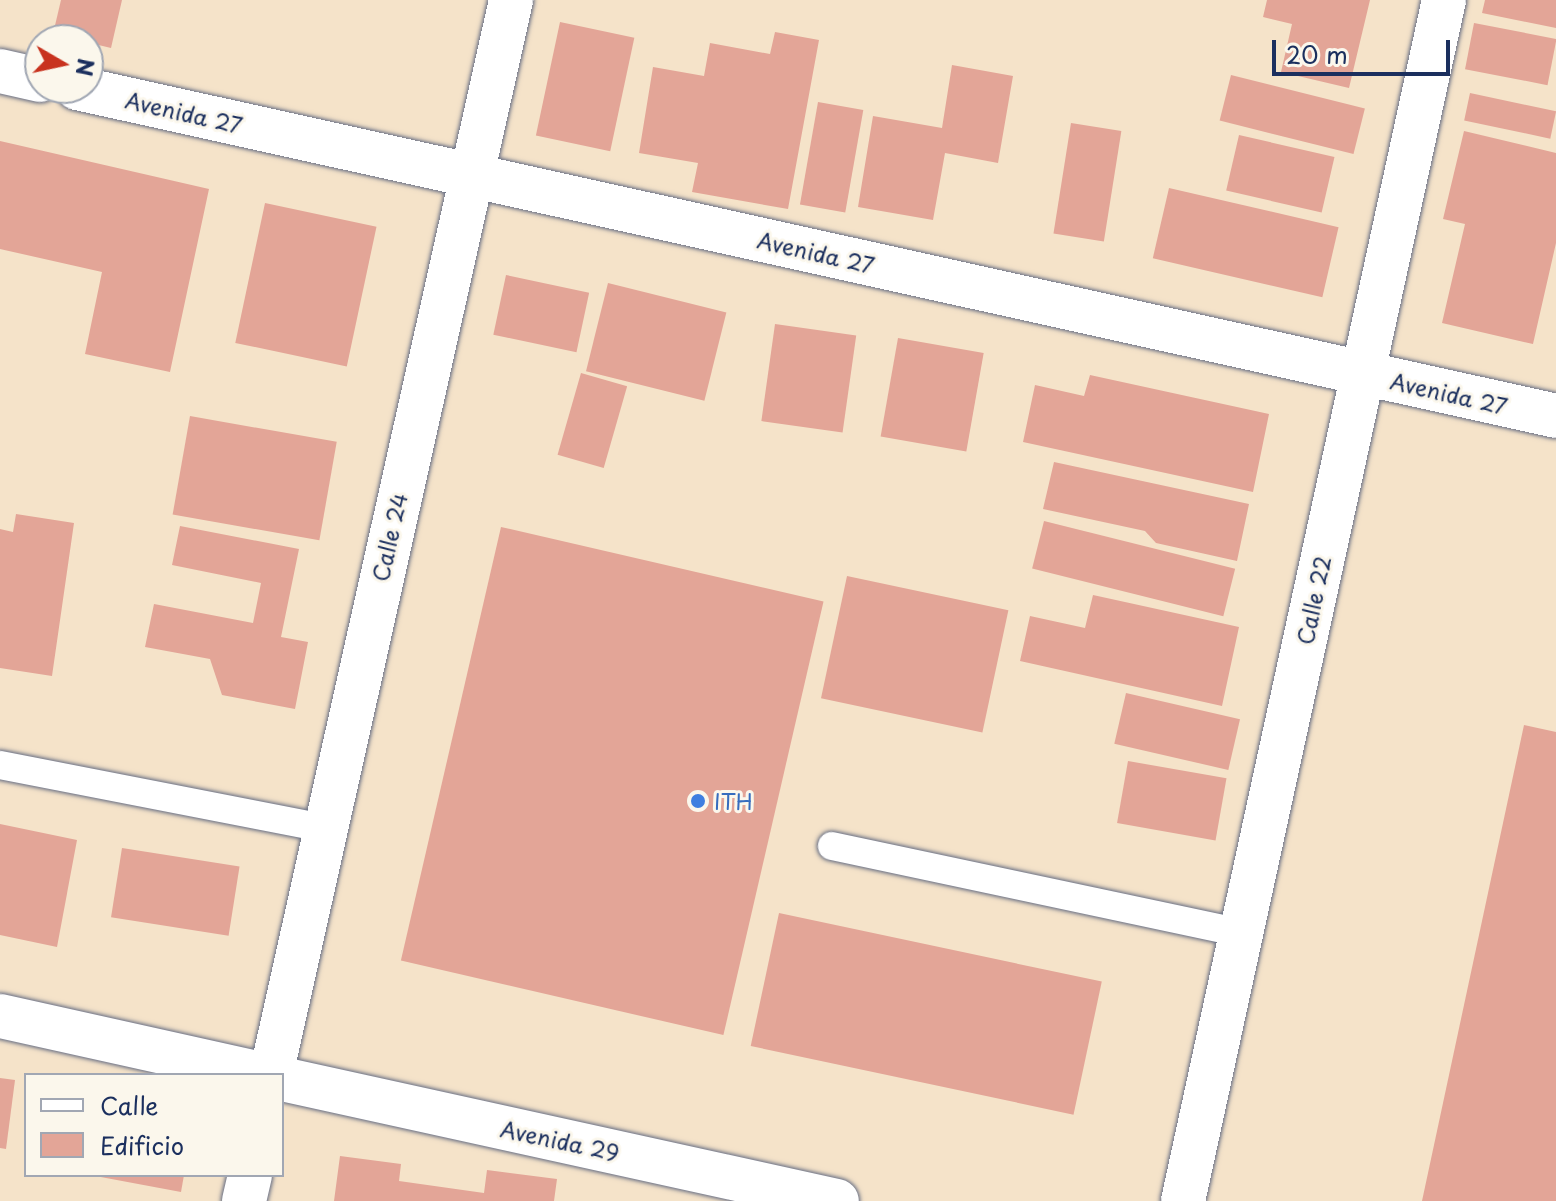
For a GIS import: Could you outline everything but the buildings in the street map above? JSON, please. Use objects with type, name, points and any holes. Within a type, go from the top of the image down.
[{"type":"street","name":"Calle 24","points":[[268,1073],[511,0]]},
{"type":"street","name":"Calle 22","points":[[1183,1201],[1444,0]]},
{"type":"street","points":[[0,71],[24,76]]},
{"type":"street","name":"Avenida 27","points":[[104,94],[1556,416]]},
{"type":"street","points":[[0,1016],[259,1073]]},
{"type":"street","name":"Avenida 29","points":[[284,1079],[837,1201]]},
{"type":"street","points":[[244,1201],[250,1177]]},
{"type":"lane","points":[[0,765],[324,828]]},
{"type":"lane","points":[[832,846],[1241,933]]},
{"type":"place","name":"ITH","points":[[698,801]]}]
